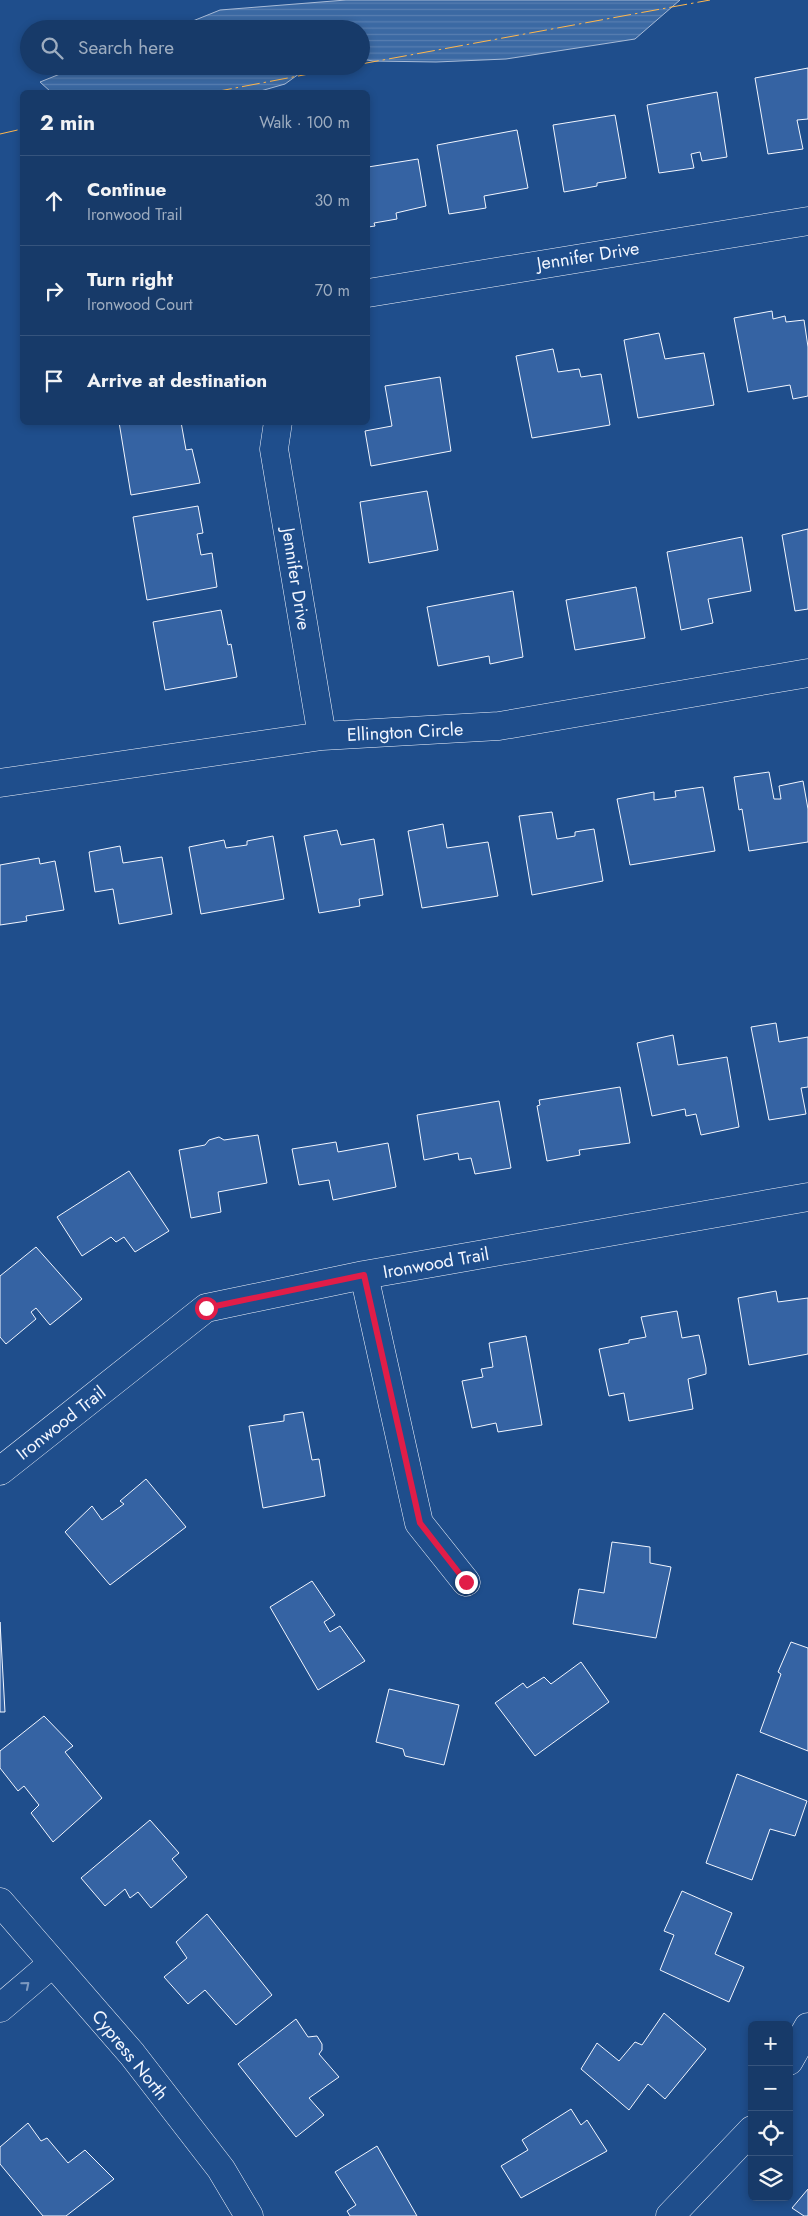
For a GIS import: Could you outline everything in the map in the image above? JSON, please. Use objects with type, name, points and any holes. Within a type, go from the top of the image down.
[{"type":"street","name":"Jennifer Drive","points":[[370,293],[808,221]]},
{"type":"street","name":"Jennifer Drive","points":[[278,425],[274,449],[322,736]]},
{"type":"street","name":"Ellington Circle","points":[[0,783],[322,736],[499,726],[808,673]]},
{"type":"street","name":"Ironwood Trail","points":[[0,1472],[206,1308],[364,1275],[808,1197]]},
{"type":"street","points":[[364,1275],[420,1523],[466,1582]]},
{"type":"street","name":"Cypress North","points":[[4,1917],[53,1963],[132,2054],[215,2161],[249,2216]]},
{"type":"street","points":[[0,2008],[53,1963]]},
{"type":"street","points":[[793,2054],[808,2027]]},
{"type":"street","points":[[670,2216],[748,2134]]},
{"type":"water","points":[[346,0],[680,0],[635,39],[506,59],[436,62],[370,60],[370,20],[195,20],[220,10]]},
{"type":"water","points":[[58,75],[298,75],[285,84],[264,90],[49,90],[40,82]]},
{"type":"building","points":[[808,68],[808,119],[797,120],[803,149],[768,154],[755,78]]},
{"type":"building","points":[[717,92],[727,157],[702,161],[700,152],[691,154],[694,168],[659,173],[647,105]]},
{"type":"building","points":[[615,115],[626,178],[597,183],[597,186],[564,192],[553,125]]},
{"type":"building","points":[[517,130],[528,188],[484,196],[486,208],[449,214],[437,145]]},
{"type":"building","points":[[418,159],[426,206],[396,213],[397,219],[374,223],[375,226],[370,227],[370,167]]},
{"type":"building","points":[[772,311],[773,319],[785,316],[786,322],[804,320],[808,347],[808,396],[793,399],[790,385],[748,392],[734,318]]},
{"type":"building","points":[[659,333],[665,359],[704,353],[714,405],[638,418],[624,340]]},
{"type":"building","points":[[553,349],[558,372],[579,369],[581,377],[601,374],[610,425],[532,438],[516,356]]},
{"type":"building","points":[[440,377],[451,451],[371,466],[365,431],[392,426],[385,386]]},
{"type":"building","points":[[119,425],[182,425],[186,450],[192,449],[200,483],[131,495]]},
{"type":"building","points":[[427,491],[438,550],[369,563],[360,502]]},
{"type":"building","points":[[198,506],[203,533],[197,534],[201,555],[212,553],[217,587],[147,600],[133,517]]},
{"type":"building","points":[[808,529],[808,609],[795,611],[782,535]]},
{"type":"building","points":[[742,537],[751,591],[708,599],[713,623],[681,630],[667,552]]},
{"type":"building","points":[[636,587],[645,638],[575,650],[566,600]]},
{"type":"building","points":[[513,591],[523,657],[490,664],[489,656],[438,666],[427,607]]},
{"type":"building","points":[[221,610],[228,645],[231,644],[237,677],[165,690],[153,622]]},
{"type":"building","points":[[769,772],[774,799],[781,799],[779,786],[803,781],[808,809],[808,842],[749,851],[742,809],[739,810],[734,777]]},
{"type":"building","points":[[703,787],[715,851],[630,865],[617,799],[654,792],[654,800],[676,797],[675,791]]},
{"type":"building","points":[[552,812],[557,839],[575,836],[575,832],[594,829],[603,881],[532,895],[519,816]]},
{"type":"building","points":[[443,824],[447,848],[488,842],[498,896],[422,908],[408,831]]},
{"type":"building","points":[[337,830],[341,845],[374,839],[383,895],[359,899],[360,906],[319,913],[304,836]]},
{"type":"building","points":[[273,836],[284,899],[201,914],[189,847],[224,840],[226,848],[247,845],[247,841]]},
{"type":"building","points":[[120,846],[123,863],[162,857],[172,914],[119,924],[113,889],[95,892],[89,852]]},
{"type":"building","points":[[39,858],[40,864],[55,861],[64,910],[26,916],[27,921],[0,925],[0,865]]},
{"type":"building","points":[[776,1023],[779,1042],[808,1037],[808,1087],[801,1088],[806,1114],[769,1120],[751,1027]]},
{"type":"building","points":[[673,1035],[678,1065],[727,1057],[739,1127],[701,1135],[696,1114],[686,1116],[685,1109],[652,1116],[637,1043]]},
{"type":"building","points":[[620,1087],[630,1143],[579,1150],[580,1155],[547,1161],[537,1106],[540,1105],[539,1100]]},
{"type":"building","points":[[499,1101],[511,1168],[475,1174],[471,1158],[459,1160],[458,1153],[424,1160],[417,1115]]},
{"type":"building","points":[[258,1135],[267,1183],[218,1192],[221,1212],[191,1218],[179,1150],[205,1145],[209,1140],[219,1137],[224,1140]]},
{"type":"building","points":[[336,1142],[338,1152],[388,1143],[396,1187],[333,1200],[329,1180],[299,1185],[292,1149]]},
{"type":"building","points":[[129,1171],[169,1231],[135,1252],[124,1237],[116,1242],[111,1237],[82,1256],[57,1217]]},
{"type":"building","points":[[36,1247],[82,1299],[50,1325],[36,1308],[31,1312],[36,1319],[6,1344],[0,1337],[0,1276]]},
{"type":"building","points":[[776,1291],[778,1302],[808,1298],[808,1354],[749,1365],[738,1298]]},
{"type":"building","points":[[677,1311],[682,1338],[699,1335],[706,1368],[706,1374],[688,1379],[693,1409],[629,1421],[624,1393],[609,1396],[599,1349],[629,1343],[629,1340],[646,1337],[641,1317]]},
{"type":"building","points":[[526,1336],[542,1425],[498,1432],[496,1423],[472,1428],[462,1381],[483,1377],[481,1369],[493,1367],[489,1343]]},
{"type":"building","points":[[303,1412],[312,1460],[319,1459],[325,1496],[263,1508],[249,1426],[284,1421],[284,1415]]},
{"type":"building","points":[[146,1479],[186,1527],[110,1585],[65,1532],[92,1506],[102,1520],[124,1504],[120,1501]]},
{"type":"building","points":[[612,1542],[650,1547],[650,1563],[671,1567],[656,1638],[573,1624],[579,1589],[604,1593]]},
{"type":"building","points":[[312,1581],[335,1615],[324,1622],[330,1632],[340,1626],[365,1661],[318,1690],[270,1607]]},
{"type":"building","points":[[0,1622],[5,1712],[0,1712]]},
{"type":"building","points":[[791,1642],[808,1648],[808,1751],[760,1732],[781,1674],[778,1672]]},
{"type":"building","points":[[581,1662],[609,1702],[535,1756],[495,1703],[523,1683],[527,1688],[544,1677],[551,1684]]},
{"type":"building","points":[[389,1689],[459,1705],[444,1765],[405,1756],[403,1749],[376,1742]]},
{"type":"building","points":[[44,1716],[73,1746],[65,1752],[102,1798],[53,1842],[31,1813],[39,1805],[24,1786],[18,1791],[0,1768],[0,1751]]},
{"type":"building","points":[[737,1774],[807,1801],[795,1836],[770,1829],[752,1880],[706,1863]]},
{"type":"building","points":[[150,1820],[179,1853],[172,1859],[187,1877],[151,1908],[138,1892],[130,1898],[125,1889],[105,1906],[81,1878]]},
{"type":"building","points":[[682,1891],[732,1913],[715,1954],[744,1967],[729,2002],[660,1970],[674,1935],[664,1931]]},
{"type":"building","points":[[207,1914],[272,1995],[236,2025],[205,1990],[188,2004],[164,1977],[187,1958],[176,1942]]},
{"type":"building","points":[[664,2013],[706,2049],[665,2099],[648,2084],[629,2110],[581,2069],[597,2043],[619,2061],[635,2042],[642,2045]]},
{"type":"building","points":[[296,2019],[308,2037],[317,2036],[322,2044],[322,2050],[319,2054],[339,2077],[309,2098],[324,2115],[296,2137],[238,2064]]},
{"type":"building","points":[[571,2109],[581,2125],[587,2120],[607,2151],[521,2198],[501,2166],[528,2150],[522,2140]]},
{"type":"building","points":[[28,2123],[41,2141],[47,2138],[68,2163],[85,2150],[114,2179],[66,2216],[43,2216],[0,2164],[0,2147]]},
{"type":"building","points":[[377,2146],[417,2216],[350,2216],[347,2211],[356,2205],[335,2172]]},
{"type":"building","points":[[808,2189],[808,2216],[804,2216],[792,2208]]},
{"type":"power","points":[[370,62],[710,0]]},
{"type":"power","points":[[225,90],[304,75]]},
{"type":"power","points":[[0,134],[20,129]]},
{"type":"route","points":[[206,1308],[364,1275],[420,1523],[466,1582]]}]
